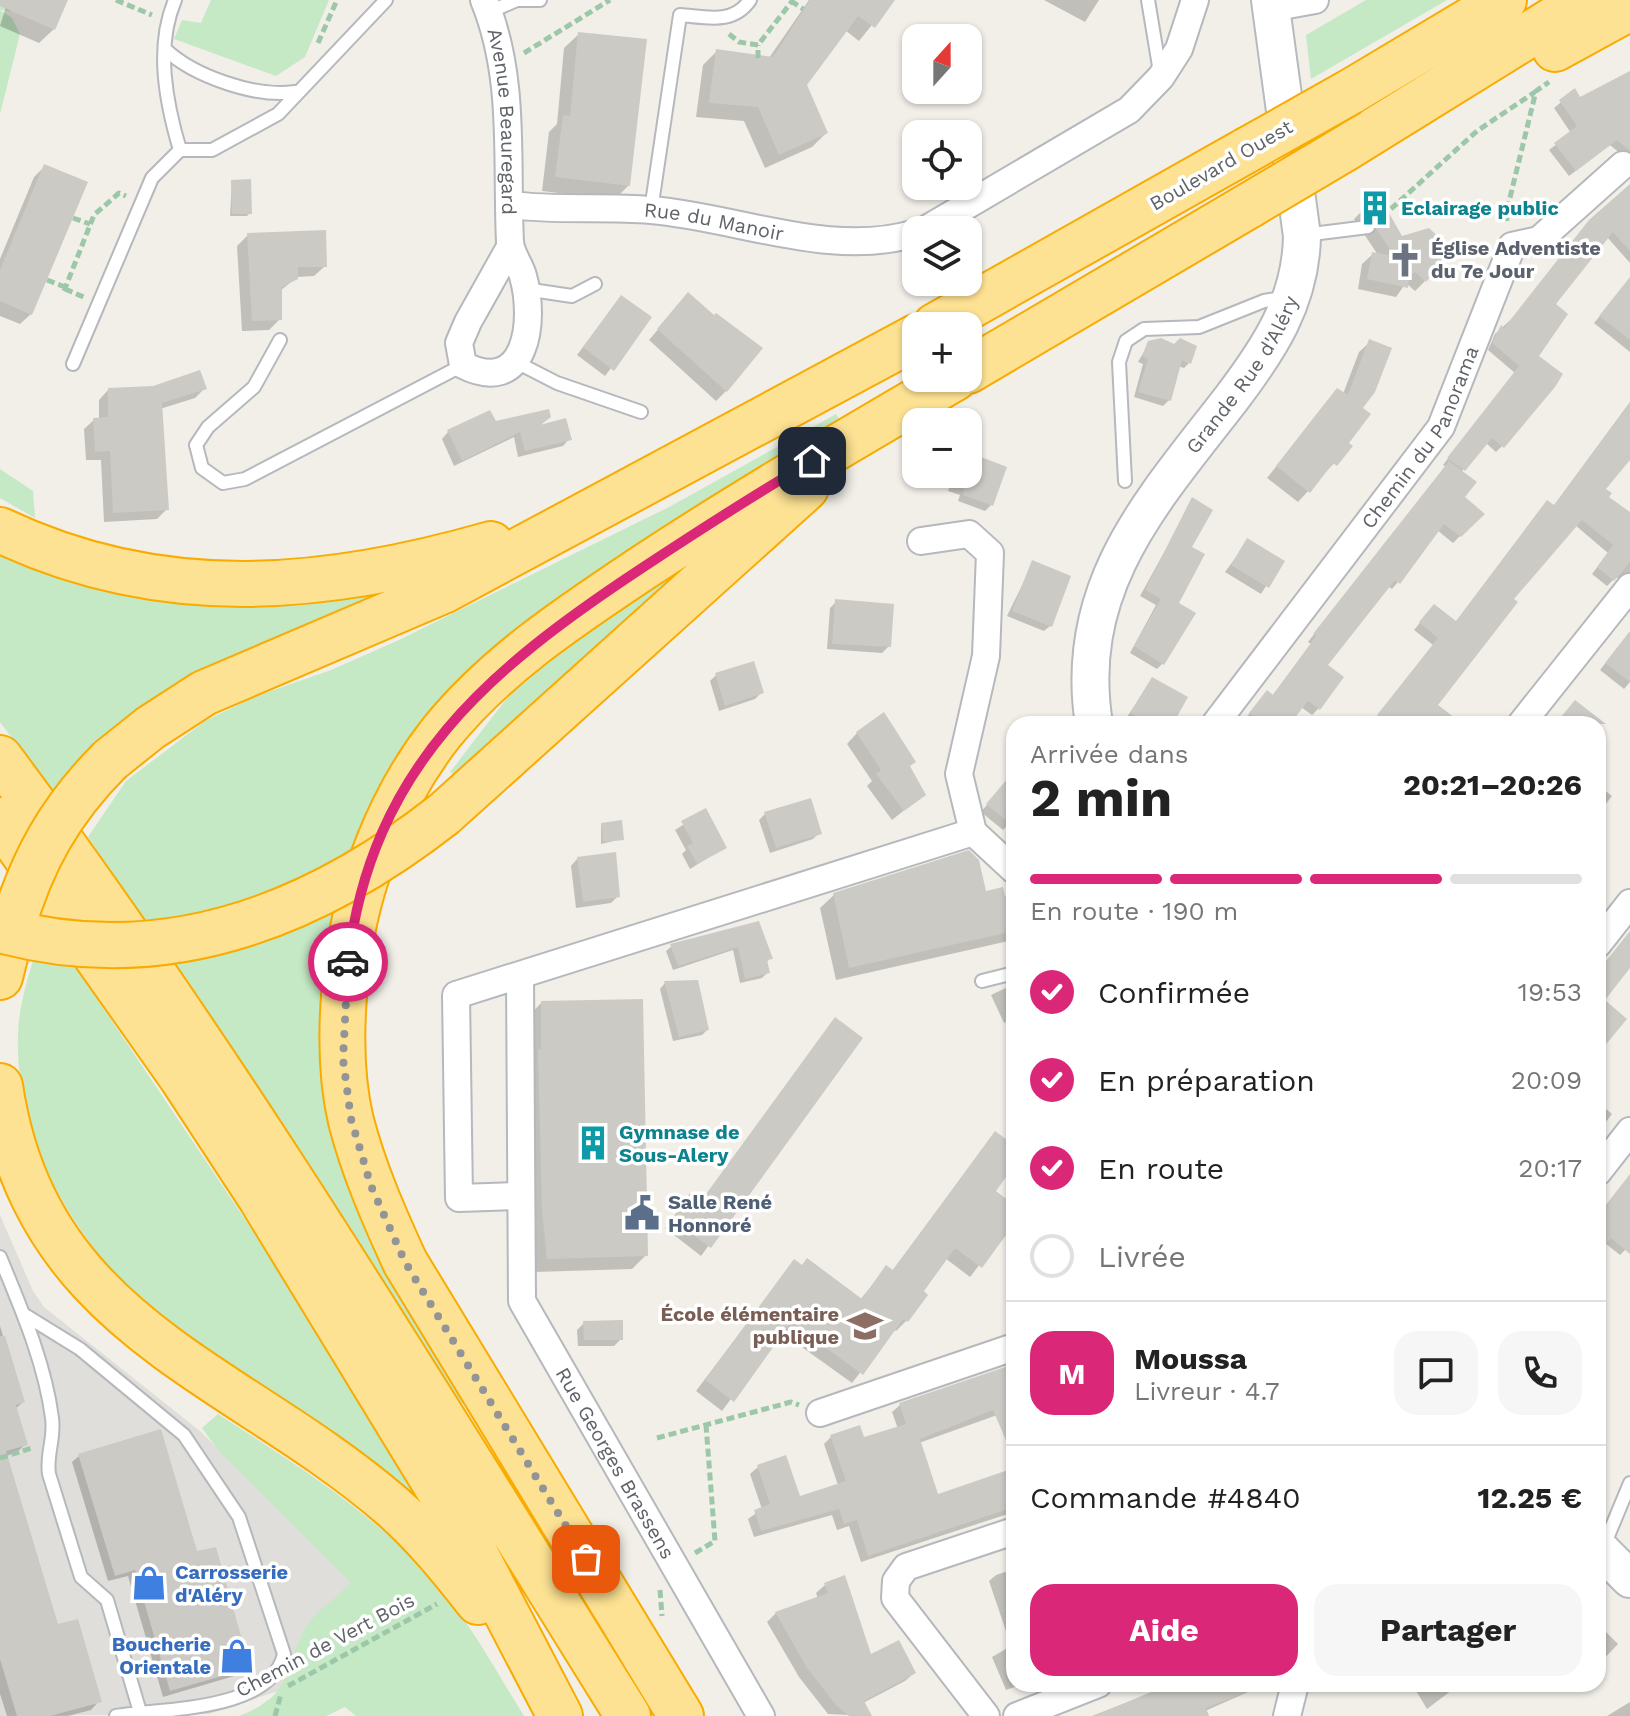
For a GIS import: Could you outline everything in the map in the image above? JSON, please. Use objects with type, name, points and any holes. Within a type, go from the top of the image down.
[{"type":"highway","name":"Boulevard Ouest","points":[[960,312],[1350,92],[1504,0]]},
{"type":"highway","points":[[982,363],[1346,148],[1585,0]]},
{"type":"highway","points":[[1402,114],[1522,66],[1628,9]]},
{"type":"highway","points":[[0,977],[6,930],[34,860],[56,822],[110,760],[204,693],[443,591],[902,345]]},
{"type":"highway","points":[[681,1716],[405,1262],[371,1186],[351,1119],[343,1059],[343,999],[351,936],[365,882],[388,823],[417,767],[442,732],[489,681],[545,634],[742,503],[931,392]]},
{"type":"highway","points":[[6,930],[59,941],[116,944],[191,938],[251,924],[348,881],[411,839],[470,791],[706,575],[883,420]]},
{"type":"highway","points":[[0,530],[55,552],[119,569],[168,579],[249,585],[376,574],[575,521]]},
{"type":"highway","points":[[0,758],[66,846],[306,1200],[628,1716]]},
{"type":"highway","points":[[0,820],[182,1078],[260,1197],[462,1528],[552,1701]]},
{"type":"highway","points":[[0,1086],[17,1160],[49,1223],[81,1273],[126,1318],[192,1369],[350,1473],[394,1508],[443,1557],[552,1701]]},
{"type":"highway","points":[[428,1298],[652,1716]]},
{"type":"street","points":[[949,216],[1129,110],[1161,77],[1179,49],[1195,0]]},
{"type":"street","points":[[1270,4],[1315,0]]},
{"type":"street","name":"Grande Rue d'Aléry","points":[[1094,716],[1092,646],[1105,589],[1116,562],[1145,510],[1263,357],[1293,296],[1302,236],[1270,4]]},
{"type":"street","name":"Avenue Beauregard","points":[[487,6],[503,67],[510,131],[510,247],[525,289],[525,339],[516,362]]},
{"type":"street","points":[[1512,246],[1539,240],[1623,165]]},
{"type":"street","name":"Rue du Manoir","points":[[511,205],[542,209],[651,210],[859,242],[902,236]]},
{"type":"street","name":"Chemin du Panorama","points":[[1221,716],[1441,427],[1512,246]]},
{"type":"street","name":"Avenue Beauregard","points":[[463,365],[459,343],[510,247]]},
{"type":"street","points":[[463,365],[483,375],[501,373],[516,362]]},
{"type":"street","points":[[921,541],[969,534],[990,553],[986,656],[959,774],[973,832],[1006,863]]},
{"type":"street","points":[[1527,716],[1630,587]]},
{"type":"street","points":[[519,1196],[459,1198],[456,995],[973,832]]},
{"type":"street","points":[[1606,934],[1630,903]]},
{"type":"street","name":"Rue Georges Brassens","points":[[520,976],[522,1301],[761,1716]]},
{"type":"street","points":[[1606,1162],[1630,1131]]},
{"type":"street","points":[[820,1413],[1006,1350]]},
{"type":"street","points":[[986,1716],[895,1598],[896,1581],[906,1567],[1006,1534]]},
{"type":"street","points":[[1606,1555],[1630,1579]]},
{"type":"street","points":[[1017,1716],[1078,1692]]},
{"type":"street","points":[[1287,1716],[1293,1692]]},
{"type":"lane","points":[[175,0],[167,21],[165,49],[167,103],[180,150]]},
{"type":"lane","points":[[487,6],[517,0],[540,0]]},
{"type":"lane","points":[[651,210],[680,15],[738,15],[750,0]]},
{"type":"lane","points":[[1148,0],[1161,77]]},
{"type":"lane","points":[[73,364],[152,178],[180,150],[212,150],[278,114],[295,92],[382,2]]},
{"type":"lane","points":[[165,49],[178,61],[248,90],[274,95],[295,92]]},
{"type":"lane","points":[[1302,236],[1368,227]]},
{"type":"lane","points":[[525,289],[572,296],[595,284]]},
{"type":"lane","points":[[1125,481],[1119,362],[1126,341],[1144,329],[1199,327],[1264,301],[1293,296]]},
{"type":"lane","points":[[280,340],[254,387],[208,427],[196,445],[202,468],[223,483],[245,479],[463,365]]},
{"type":"lane","points":[[516,362],[557,383],[641,412]]},
{"type":"lane","points":[[982,981],[1006,975]]},
{"type":"lane","points":[[0,1257],[25,1315],[52,1419],[52,1442],[47,1462],[49,1474],[81,1577],[107,1600],[140,1712]]},
{"type":"lane","points":[[25,1315],[80,1349],[184,1435],[239,1517],[284,1654],[271,1679],[227,1699],[189,1709],[116,1716]]},
{"type":"lane","points":[[1606,1536],[1630,1483]]},
{"type":"path","points":[[116,0],[167,21]]},
{"type":"path","points":[[536,45],[610,0]]},
{"type":"path","points":[[758,58],[758,45],[792,0],[803,9]]},
{"type":"path","points":[[706,17],[739,42],[758,45]]},
{"type":"path","points":[[1368,227],[1477,131],[1555,78]]},
{"type":"path","points":[[1512,246],[1506,214],[1536,91]]},
{"type":"path","points":[[65,289],[97,212],[119,193],[142,203]]},
{"type":"path","points":[[73,218],[90,224]]},
{"type":"path","points":[[47,280],[86,298]]},
{"type":"path","points":[[657,1438],[791,1402],[820,1413]]},
{"type":"path","points":[[673,1565],[715,1541],[706,1425]]},
{"type":"path","points":[[0,1458],[52,1442]]},
{"type":"path","name":"Chemin de Vert Bois","points":[[268,1696],[444,1601]]},
{"type":"path","points":[[275,1716],[282,1690]]},
{"type":"shaded area","points":[[0,1215],[33,1291],[44,1307],[200,1431],[356,1583],[345,1669],[209,1714],[0,1716]]},
{"type":"green space","points":[[0,0],[15,0],[11,11],[0,10]]},
{"type":"green space","points":[[211,0],[329,0],[305,57],[276,76],[174,39],[182,20],[201,23]]},
{"type":"green space","points":[[1366,0],[1447,0],[1311,79],[1306,35]]},
{"type":"green space","points":[[0,10],[12,18],[20,34],[0,114]]},
{"type":"green space","points":[[836,414],[840,420],[771,462],[445,703],[326,1028],[466,1400],[459,1405],[260,1089],[88,837],[126,781],[205,721],[254,697],[331,670],[399,640],[671,506]]},
{"type":"green space","points":[[0,469],[33,491],[35,518],[0,498]]},
{"type":"green space","points":[[707,547],[461,780],[450,772],[511,693],[586,633]]},
{"type":"green space","points":[[0,551],[405,585],[54,794],[0,722]]},
{"type":"green space","points":[[45,921],[301,1303],[439,1523],[153,1314],[99,1255],[76,1222],[39,1152],[27,1114],[20,1075],[18,1034],[21,1006]]},
{"type":"green space","points":[[218,1414],[336,1493],[416,1562],[463,1618],[524,1716],[356,1716],[345,1707],[326,1716],[239,1716],[277,1692],[307,1625],[351,1583],[218,1450],[202,1428]]},
{"type":"building","points":[[0,0],[68,0],[55,30],[0,6]]},
{"type":"building","points":[[810,0],[895,0],[875,28],[858,16],[807,85],[828,133],[779,155],[758,107],[709,103],[716,49],[773,57]]},
{"type":"building","points":[[578,32],[647,39],[630,186],[555,177],[563,115],[570,116]]},
{"type":"building","points":[[1630,71],[1630,151],[1617,140],[1576,171],[1554,143],[1577,126],[1559,100],[1575,88],[1580,97]]},
{"type":"building","points":[[44,164],[88,182],[32,315],[0,301],[0,270]]},
{"type":"building","points":[[251,179],[252,214],[232,214],[231,180]]},
{"type":"building","points":[[1630,184],[1630,251],[1613,232],[1556,304],[1568,314],[1539,356],[1563,374],[1504,448],[1492,438],[1465,471],[1447,458],[1519,366],[1492,343],[1501,325],[1504,328],[1589,220]]},
{"type":"building","name":"Église Adventiste du 7e Jour","points":[[1380,197],[1402,236],[1429,228],[1453,251],[1426,282],[1415,272],[1409,276],[1408,288],[1367,279],[1372,252],[1394,256],[1363,208]]},
{"type":"building","points":[[326,230],[327,267],[298,267],[298,279],[282,287],[282,320],[252,321],[247,233]]},
{"type":"building","points":[[1630,277],[1630,340],[1599,316]]},
{"type":"building","points":[[688,292],[714,315],[716,313],[763,348],[727,392],[657,329]]},
{"type":"building","points":[[621,295],[652,317],[614,371],[583,347]]},
{"type":"building","points":[[1161,338],[1174,344],[1180,338],[1197,346],[1191,364],[1182,360],[1171,401],[1138,392],[1148,359],[1142,356],[1148,341]]},
{"type":"building","points":[[1369,339],[1392,348],[1375,392],[1363,408],[1371,414],[1349,443],[1353,446],[1337,466],[1333,463],[1310,493],[1276,466],[1337,388],[1348,395]]},
{"type":"building","points":[[200,370],[207,389],[162,403],[169,510],[113,513],[110,451],[95,452],[93,418],[108,417],[108,388],[153,386]]},
{"type":"building","points":[[1630,402],[1630,460],[1606,489],[1612,493],[1609,497],[1630,512],[1630,562],[1614,581],[1597,567],[1613,545],[1582,520],[1514,599],[1518,602],[1438,705],[1452,716],[1377,715],[1438,638],[1419,622],[1434,604],[1456,621],[1547,500],[1554,505]]},
{"type":"building","points":[[549,409],[551,417],[540,425],[566,418],[572,440],[525,451],[520,432],[462,461],[447,430],[490,410],[496,421]]},
{"type":"building","points":[[982,457],[1007,467],[993,506],[963,495],[961,488],[982,488]]},
{"type":"building","points":[[1449,461],[1477,482],[1465,497],[1485,514],[1461,537],[1444,524],[1400,584],[1395,580],[1328,665],[1344,677],[1320,710],[1308,701],[1296,716],[1253,716],[1249,713],[1267,690],[1273,695],[1316,636],[1313,634]]},
{"type":"building","points":[[1192,497],[1213,510],[1192,547],[1205,554],[1179,603],[1196,613],[1164,665],[1134,646],[1161,599],[1145,590]]},
{"type":"building","points":[[1247,538],[1285,561],[1269,588],[1231,565]]},
{"type":"building","points":[[1032,560],[1071,576],[1052,627],[1012,611]]},
{"type":"building","points":[[835,599],[894,604],[891,647],[832,644]]},
{"type":"building","points":[[1630,631],[1630,682],[1605,663]]},
{"type":"building","points":[[754,661],[764,693],[725,706],[715,673]]},
{"type":"building","points":[[1152,677],[1188,697],[1177,716],[1135,716],[1130,713]]},
{"type":"building","points":[[1575,700],[1596,716],[1562,716]]},
{"type":"building","points":[[884,712],[916,762],[910,766],[926,795],[904,811],[876,774],[881,770],[856,732]]},
{"type":"building","points":[[1006,780],[1006,820],[986,804]]},
{"type":"building","points":[[811,798],[822,834],[776,848],[764,812]]},
{"type":"building","points":[[706,808],[727,848],[697,864],[687,846],[693,843],[681,821]]},
{"type":"building","points":[[622,820],[624,840],[603,842],[601,823]]},
{"type":"building","points":[[969,850],[979,860],[986,891],[1003,887],[1006,896],[1006,933],[849,968],[833,893]]},
{"type":"building","points":[[616,852],[620,897],[583,902],[577,857]]},
{"type":"building","points":[[759,921],[773,959],[767,960],[770,973],[745,979],[738,947],[678,966],[670,944]]},
{"type":"building","points":[[1630,931],[1630,968],[1606,999],[1606,961]]},
{"type":"building","points":[[698,980],[709,1030],[679,1037],[664,981]]},
{"type":"building","name":"Gymnase de Sous-Alery","points":[[643,999],[648,1256],[547,1259],[542,1211],[538,1050],[541,1049],[541,1001]]},
{"type":"building","points":[[1606,1001],[1627,1019],[1606,1044]]},
{"type":"building","points":[[835,1017],[863,1038],[711,1248],[672,1219],[690,1193],[701,1201]]},
{"type":"building","points":[[995,1131],[1006,1139],[1006,1177],[996,1191],[1006,1199],[1006,1235],[982,1268],[955,1248],[924,1291],[928,1295],[908,1322],[903,1319],[863,1375],[791,1322],[734,1402],[705,1380],[794,1259],[802,1265],[807,1258],[862,1299],[886,1265],[893,1270]]},
{"type":"building","points":[[1630,1174],[1630,1254],[1611,1238],[1606,1245],[1606,1205]]},
{"type":"building","points":[[623,1320],[623,1340],[584,1340],[583,1321]]},
{"type":"building","points":[[0,1336],[5,1336],[25,1402],[16,1405],[28,1445],[6,1451],[58,1624],[78,1619],[102,1702],[50,1716],[17,1716],[0,1659]]},
{"type":"building","points":[[1006,1367],[1006,1440],[993,1410],[920,1439],[938,1494],[1006,1471],[1006,1510],[868,1556],[857,1520],[844,1524],[839,1509],[761,1531],[754,1510],[770,1504],[757,1465],[786,1455],[800,1496],[846,1481],[830,1435],[860,1425],[864,1437],[906,1424],[899,1403]]},
{"type":"building","points":[[161,1429],[197,1551],[216,1547],[250,1668],[170,1691],[135,1570],[115,1576],[78,1454]]},
{"type":"building","points":[[845,1575],[871,1654],[899,1640],[916,1673],[864,1701],[872,1716],[849,1716],[836,1705],[807,1668],[775,1612],[828,1593],[824,1583]]},
{"type":"building","points":[[1151,1692],[1246,1692],[1206,1708],[1209,1716],[1094,1716]]},
{"type":"way so far","points":[[348,962],[343,999],[343,1059],[351,1119],[371,1186],[405,1262],[586,1559]]},
{"type":"place","name":"Eclairage public","points":[[1375,208]]},
{"type":"place","name":"Église Adventiste du 7e Jour","points":[[1405,260]]},
{"type":"place","name":"Gymnase de Sous-Alery","points":[[593,1143]]},
{"type":"place","name":"Salle René Honnoré","points":[[642,1213]]},
{"type":"place","name":"École élémentaire publique","points":[[865,1326]]},
{"type":"place","name":"Carrosserie d'Aléry","points":[[149,1583]]},
{"type":"place","name":"Boucherie Orientale","points":[[237,1656]]},
{"type":"route","points":[[348,962],[351,936],[365,882],[388,823],[429,750],[489,681],[545,634],[611,589],[812,461]]}]
